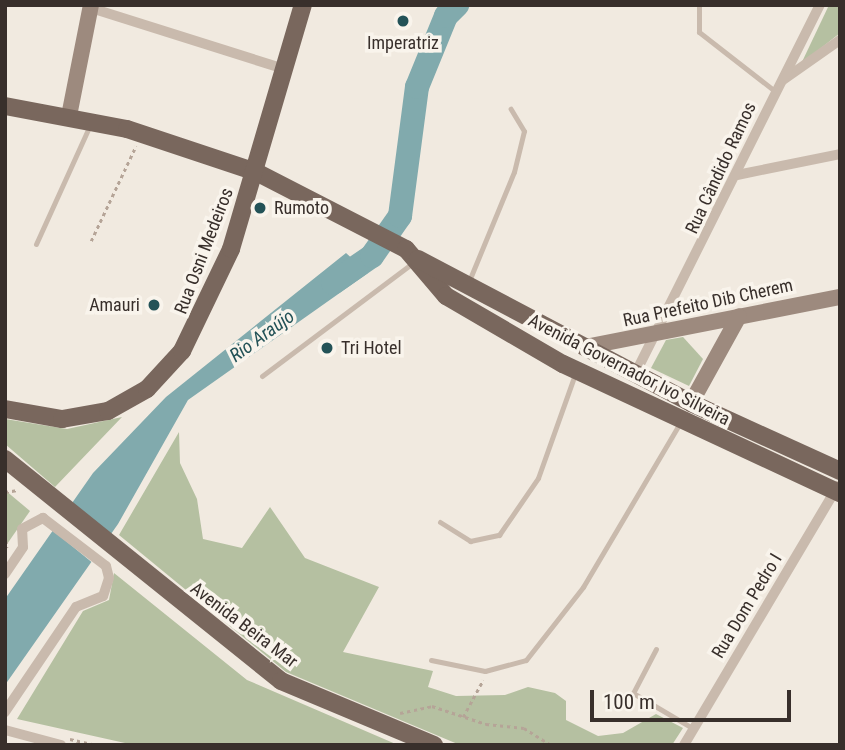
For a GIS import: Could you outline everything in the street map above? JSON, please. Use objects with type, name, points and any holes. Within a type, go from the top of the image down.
[{"type":"main road","name":"Rua Osni Medeiros","points":[[5,409],[31,417],[88,417],[129,401],[156,381],[208,307],[256,172],[303,5]]},
{"type":"main road","points":[[69,116],[91,6]]},
{"type":"main road","points":[[5,106],[69,116],[142,134],[256,172],[359,222],[412,254]]},
{"type":"main road","name":"Avenida Governador Ivo Silveira","points":[[412,254],[469,281],[691,403],[840,471]]},
{"type":"main road","name":"Avenida Governador Ivo Silveira","points":[[412,254],[446,296],[576,371],[838,489]]},
{"type":"main road","name":"Rua Prefeito Dib Cherem","points":[[585,347],[840,297]]},
{"type":"main road","points":[[681,420],[740,316]]},
{"type":"main road","points":[[690,326],[708,337],[718,355]]},
{"type":"main road","name":"Avenida Beira Mar","points":[[5,459],[56,502],[112,559],[281,681],[434,745]]},
{"type":"street","name":"Rua Cândido Ramos","points":[[635,374],[659,333],[820,5]]},
{"type":"street","points":[[91,6],[284,69]]},
{"type":"street","points":[[778,87],[840,40]]},
{"type":"street","points":[[737,175],[840,154]]},
{"type":"street","name":"Rua Dom Pedro I","points":[[684,745],[838,489]]},
{"type":"street","points":[[5,574],[23,547],[22,529],[43,518],[112,559],[103,596],[76,607],[5,712]]},
{"type":"street","points":[[5,730],[59,741]]},
{"type":"lane","points":[[699,5],[699,32],[778,87]]},
{"type":"lane","points":[[469,281],[514,172],[524,131],[511,109]]},
{"type":"lane","points":[[36,244],[92,121]]},
{"type":"lane","points":[[262,376],[412,254]]},
{"type":"lane","points":[[440,522],[470,541],[499,535],[538,478],[576,371]]},
{"type":"lane","points":[[431,660],[485,671],[526,660],[539,646],[554,617],[583,587],[681,420]]},
{"type":"lane","points":[[656,649],[633,693],[694,729]]},
{"type":"path","points":[[91,241],[142,134]]},
{"type":"path","points":[[5,533],[5,558]]},
{"type":"path","points":[[463,717],[485,671]]},
{"type":"path","points":[[388,726],[404,708],[432,706],[463,717],[524,728],[551,745]]},
{"type":"path","points":[[59,741],[97,745]]},
{"type":"green space","points":[[829,5],[840,5],[840,33],[801,64]]},
{"type":"green space","points":[[683,337],[703,359],[689,386],[651,368],[666,340]]},
{"type":"green space","points":[[122,417],[55,487],[5,444],[5,419],[67,429]]},
{"type":"green space","points":[[179,432],[180,463],[197,499],[203,539],[242,548],[270,507],[305,558],[379,587],[343,652],[433,671],[428,687],[456,696],[505,695],[528,687],[555,693],[566,701],[566,720],[598,736],[623,733],[656,714],[683,728],[672,745],[460,745],[286,672],[119,535]]},
{"type":"green space","points":[[5,490],[30,511],[5,547]]},
{"type":"green space","points":[[114,573],[247,680],[398,745],[134,745],[17,719],[83,611],[109,600]]},
{"type":"water","points":[[346,253],[368,273],[188,400],[118,524],[5,685],[5,599],[93,473],[166,397]]},
{"type":"pier","points":[[69,501],[113,537],[94,564],[50,528]]},
{"type":"waterway","name":"Rio Araújo","points":[[333,283],[372,256],[400,216],[417,87],[446,16],[457,5]]},
{"type":"place","name":"Imperatriz","points":[[403,21]]},
{"type":"place","name":"Rumoto","points":[[260,208]]},
{"type":"place","name":"Amauri","points":[[154,305]]},
{"type":"place","name":"Tri Hotel","points":[[327,348]]}]
